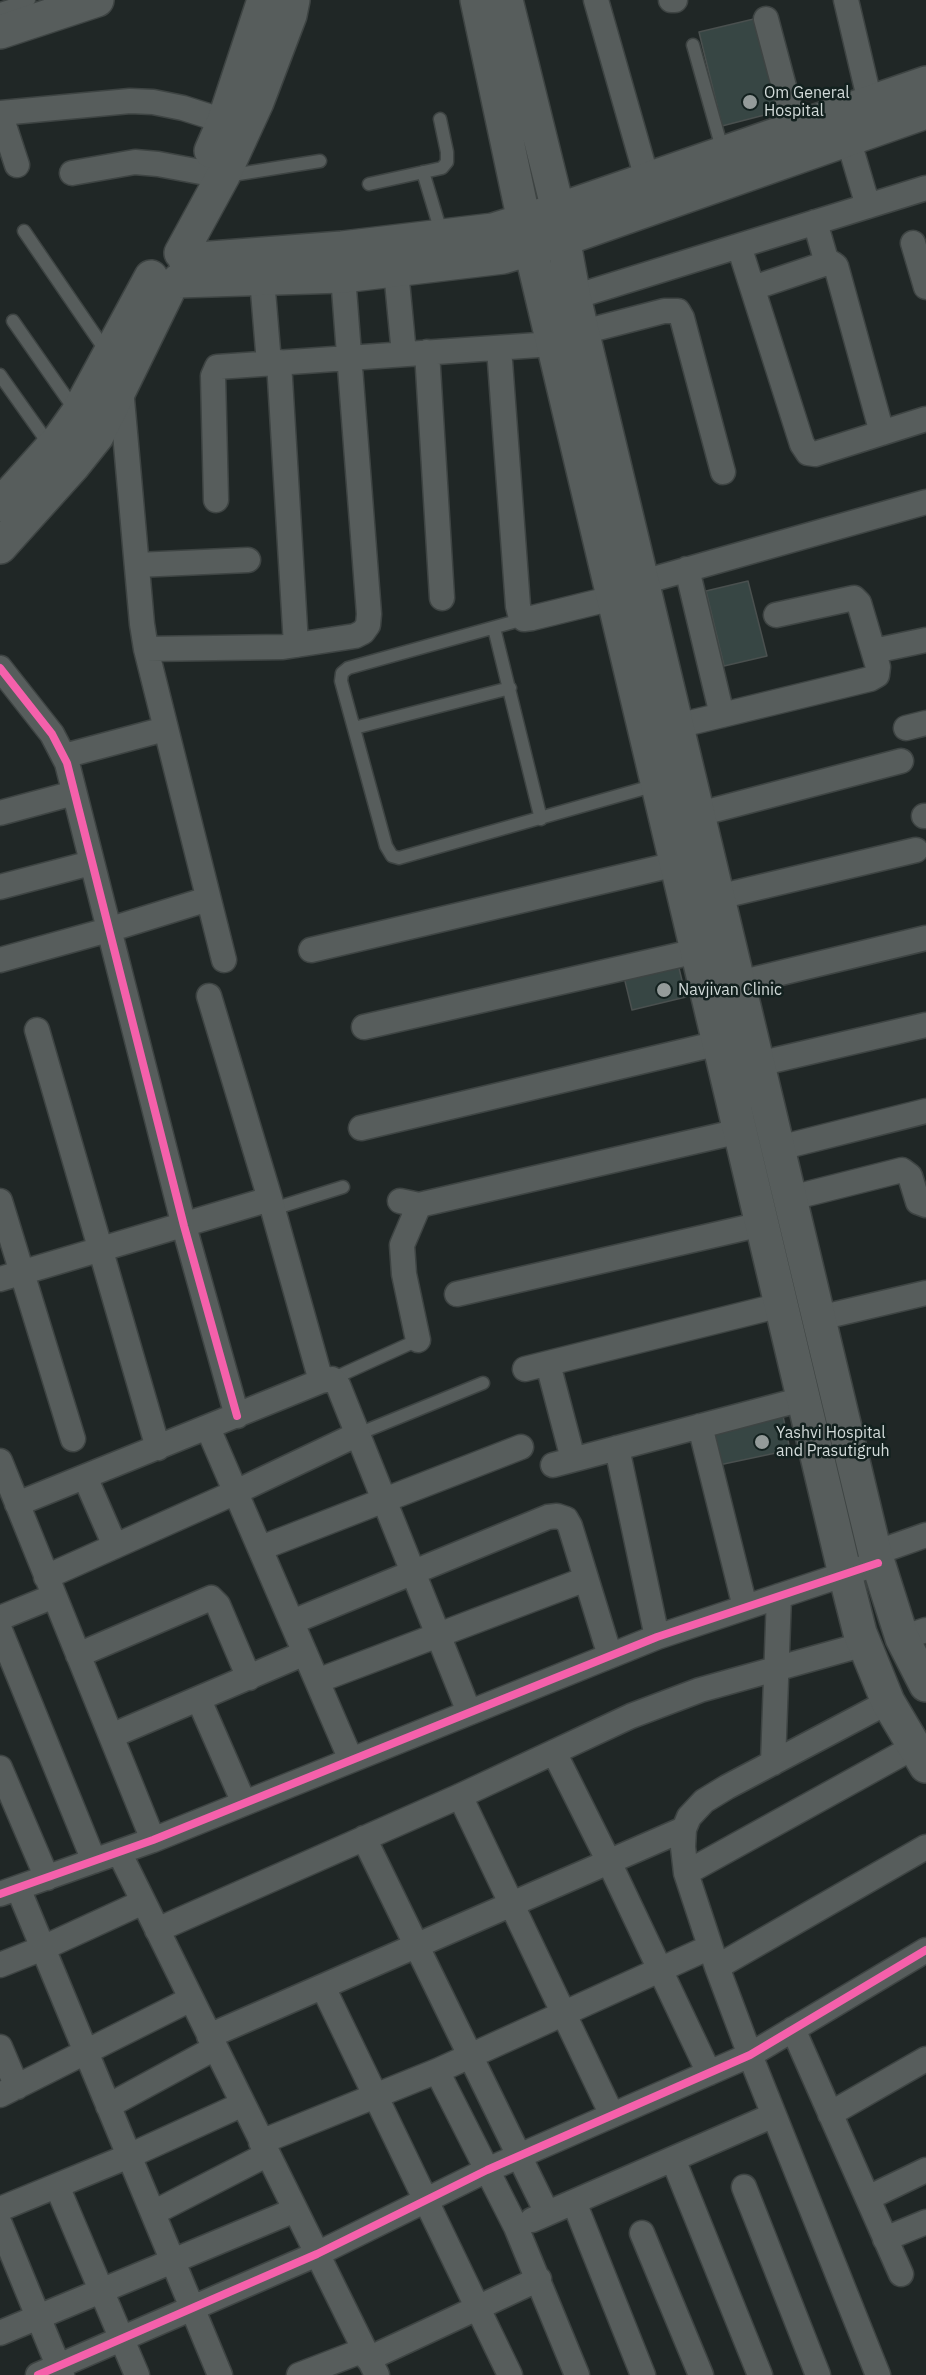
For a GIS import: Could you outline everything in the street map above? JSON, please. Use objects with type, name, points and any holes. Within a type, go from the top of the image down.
[{"type":"main road","points":[[0,32],[97,0]]},
{"type":"main road","points":[[212,174],[224,121],[264,0]]},
{"type":"main road","points":[[0,547],[97,436],[121,388],[212,174],[257,102],[290,15],[293,0]]},
{"type":"main road","points":[[477,0],[527,235],[568,338],[643,582],[876,1558],[914,1634],[926,1685]]},
{"type":"main road","points":[[506,0],[561,225],[574,297],[568,338],[613,598],[657,785],[845,1574],[865,1644],[888,1702],[920,1757]]},
{"type":"main road","points":[[172,267],[261,279],[347,266],[442,236],[493,230],[527,235],[561,225],[853,118],[926,83]]},
{"type":"main road","points":[[561,225],[647,179],[795,128],[853,118],[926,112]]},
{"type":"main road","points":[[172,267],[347,266],[396,271],[503,257],[527,235]]},
{"type":"main road","points":[[2,497],[51,448],[77,414],[108,355],[172,267]]},
{"type":"street","points":[[596,0],[647,179]]},
{"type":"street","points":[[846,0],[853,118],[868,206]]},
{"type":"street","points":[[766,19],[795,128]]},
{"type":"street","points":[[17,165],[0,113],[142,102],[183,108],[224,121]]},
{"type":"street","points":[[72,173],[135,162],[212,174]]},
{"type":"street","points":[[574,297],[926,188]]},
{"type":"street","points":[[815,222],[826,263]]},
{"type":"street","points":[[913,243],[926,287]]},
{"type":"street","points":[[739,246],[802,444],[808,453],[815,454],[926,419]]},
{"type":"street","points":[[753,288],[826,263],[836,266],[882,433]]},
{"type":"street","points":[[146,649],[272,648],[355,636],[363,632],[368,625],[349,357],[347,266]]},
{"type":"street","points":[[396,271],[416,353],[442,598]]},
{"type":"street","points":[[261,279],[274,362],[296,645]]},
{"type":"street","points":[[216,500],[214,370],[222,366],[499,348],[568,338],[664,311],[678,311],[682,318],[723,472]]},
{"type":"street","points":[[499,348],[518,606],[524,619],[613,598]]},
{"type":"street","points":[[121,388],[146,649],[224,960]]},
{"type":"street","points":[[643,582],[926,502]]},
{"type":"street","points":[[137,565],[248,560]]},
{"type":"street","points":[[687,569],[722,715]]},
{"type":"street","points":[[677,726],[870,679],[877,675],[878,667],[874,651],[859,603],[854,598],[776,615]]},
{"type":"street","points":[[874,651],[926,640]]},
{"type":"street","points":[[0,668],[52,734],[64,756],[184,1226],[237,1416]]},
{"type":"street","points":[[64,756],[165,729]]},
{"type":"street","points":[[699,814],[901,761]]},
{"type":"street","points":[[0,813],[74,793]]},
{"type":"street","points":[[718,897],[916,850]]},
{"type":"street","points":[[0,887],[91,863]]},
{"type":"street","points":[[311,950],[676,864]]},
{"type":"street","points":[[0,960],[208,899]]},
{"type":"street","points":[[739,983],[926,938]]},
{"type":"street","points":[[364,1027],[697,951]]},
{"type":"street","points":[[209,996],[327,1380]]},
{"type":"street","points":[[758,1064],[926,1025]]},
{"type":"street","points":[[37,1030],[158,1448]]},
{"type":"street","points":[[361,1128],[719,1043]]},
{"type":"street","points":[[779,1148],[926,1111]]},
{"type":"street","points":[[418,1340],[404,1274],[402,1245],[410,1203],[740,1131]]},
{"type":"street","points":[[791,1197],[902,1170],[910,1176],[918,1202],[926,1204]]},
{"type":"street","points":[[0,1201],[73,1439]]},
{"type":"street","points":[[0,1279],[184,1226],[272,1204]]},
{"type":"street","points":[[457,1294],[762,1224]]},
{"type":"street","points":[[819,1318],[926,1293]]},
{"type":"street","points":[[781,1305],[537,1367],[563,1462],[803,1399]]},
{"type":"street","points":[[17,1504],[327,1380],[339,1385],[469,1712]]},
{"type":"street","points":[[700,1426],[745,1607]]},
{"type":"street","points":[[208,1428],[351,1760]]},
{"type":"street","points":[[94,1861],[1,1616],[115,1546],[358,1434]]},
{"type":"street","points":[[261,1548],[521,1447]]},
{"type":"street","points":[[616,1448],[657,1636]]},
{"type":"street","points":[[0,1461],[153,1840]]},
{"type":"street","points":[[85,1477],[115,1546]]},
{"type":"street","points":[[292,1622],[548,1517],[557,1516],[566,1519],[570,1526],[610,1656]]},
{"type":"street","points":[[220,2375],[43,1948],[9,1891],[153,1840],[657,1636],[845,1574],[926,1535]]},
{"type":"street","points":[[317,1681],[586,1579]]},
{"type":"street","points":[[773,1762],[779,1596]]},
{"type":"street","points":[[78,1655],[211,1598],[218,1605],[249,1678]]},
{"type":"street","points":[[157,1930],[460,1796],[631,1716],[700,1690],[865,1644]]},
{"type":"street","points":[[111,1736],[305,1653]]},
{"type":"street","points":[[199,1700],[244,1803]]},
{"type":"street","points":[[878,2375],[713,1957],[686,1873],[683,1847],[684,1829],[689,1817],[704,1802],[773,1762],[888,1702]]},
{"type":"street","points":[[554,1752],[709,2073]]},
{"type":"street","points":[[686,1873],[920,1757]]},
{"type":"street","points":[[0,1768],[47,1878]]},
{"type":"street","points":[[460,1796],[612,2115]]},
{"type":"street","points":[[108,2106],[212,2042],[322,1987],[684,1829]]},
{"type":"street","points":[[364,1838],[547,2213]]},
{"type":"street","points":[[153,2213],[265,2148],[375,2096],[437,2072],[660,1970],[713,1957],[926,1848]]},
{"type":"street","points":[[119,1852],[370,2361]]},
{"type":"street","points":[[0,1965],[143,1902]]},
{"type":"street","points":[[0,2224],[38,2317],[53,2372],[121,2339],[317,2254],[487,2170],[750,2055],[926,1950]]},
{"type":"street","points":[[322,1987],[510,2375]]},
{"type":"street","points":[[0,2047],[8,2091],[191,1999]]},
{"type":"street","points":[[793,2029],[901,2274]]},
{"type":"street","points":[[830,2114],[926,2059]]},
{"type":"street","points":[[437,2072],[516,2227],[577,2375]]},
{"type":"street","points":[[0,2210],[129,2156],[243,2104]]},
{"type":"street","points":[[516,2227],[774,2115]]},
{"type":"street","points":[[673,2159],[760,2375]]},
{"type":"street","points":[[868,2198],[926,2170]]},
{"type":"street","points":[[57,2186],[137,2375]]},
{"type":"street","points":[[744,2187],[818,2375]]},
{"type":"street","points":[[574,2202],[642,2375]]},
{"type":"street","points":[[0,2333],[295,2210]]},
{"type":"street","points":[[885,2239],[925,2224]]},
{"type":"street","points":[[642,2233],[701,2375]]},
{"type":"street","points":[[299,2375],[370,2361],[539,2279]]},
{"type":"lane","points":[[0,9],[29,0]]},
{"type":"lane","points":[[693,45],[723,153]]},
{"type":"lane","points":[[369,184],[442,168],[447,162],[440,119]]},
{"type":"lane","points":[[212,174],[320,161]]},
{"type":"lane","points":[[423,172],[442,236]]},
{"type":"lane","points":[[24,231],[108,355]]},
{"type":"lane","points":[[14,321],[77,414]]},
{"type":"lane","points":[[0,375],[51,448]]},
{"type":"lane","points":[[524,619],[348,668],[342,673],[341,681],[386,846],[392,856],[399,858],[657,785]]},
{"type":"lane","points":[[494,628],[541,819]]},
{"type":"lane","points":[[354,728],[510,688]]},
{"type":"lane","points":[[272,1204],[343,1187]]},
{"type":"lane","points":[[327,1380],[418,1340]]},
{"type":"lane","points":[[358,1434],[483,1383]]},
{"type":"building","points":[[758,18],[780,111],[722,126],[699,32]]},
{"type":"building","points":[[748,581],[767,656],[724,666],[706,591]]},
{"type":"building","points":[[678,964],[686,997],[632,1010],[624,977]]},
{"type":"building","points":[[783,1416],[790,1450],[719,1465],[712,1431]]},
{"type":"cycle path","points":[[0,668],[52,734],[67,763],[184,1226],[237,1416]]},
{"type":"cycle path","points":[[0,1894],[153,1840],[657,1637],[878,1563]]},
{"type":"cycle path","points":[[38,2375],[317,2254],[487,2170],[750,2055],[926,1950]]},
{"type":"place","name":"Om General Hospital","points":[[750,102]]},
{"type":"place","name":"Navjivan Clinic","points":[[664,990]]},
{"type":"place","name":"Yashvi Hospital and Prasutigruh","points":[[762,1442]]}]
